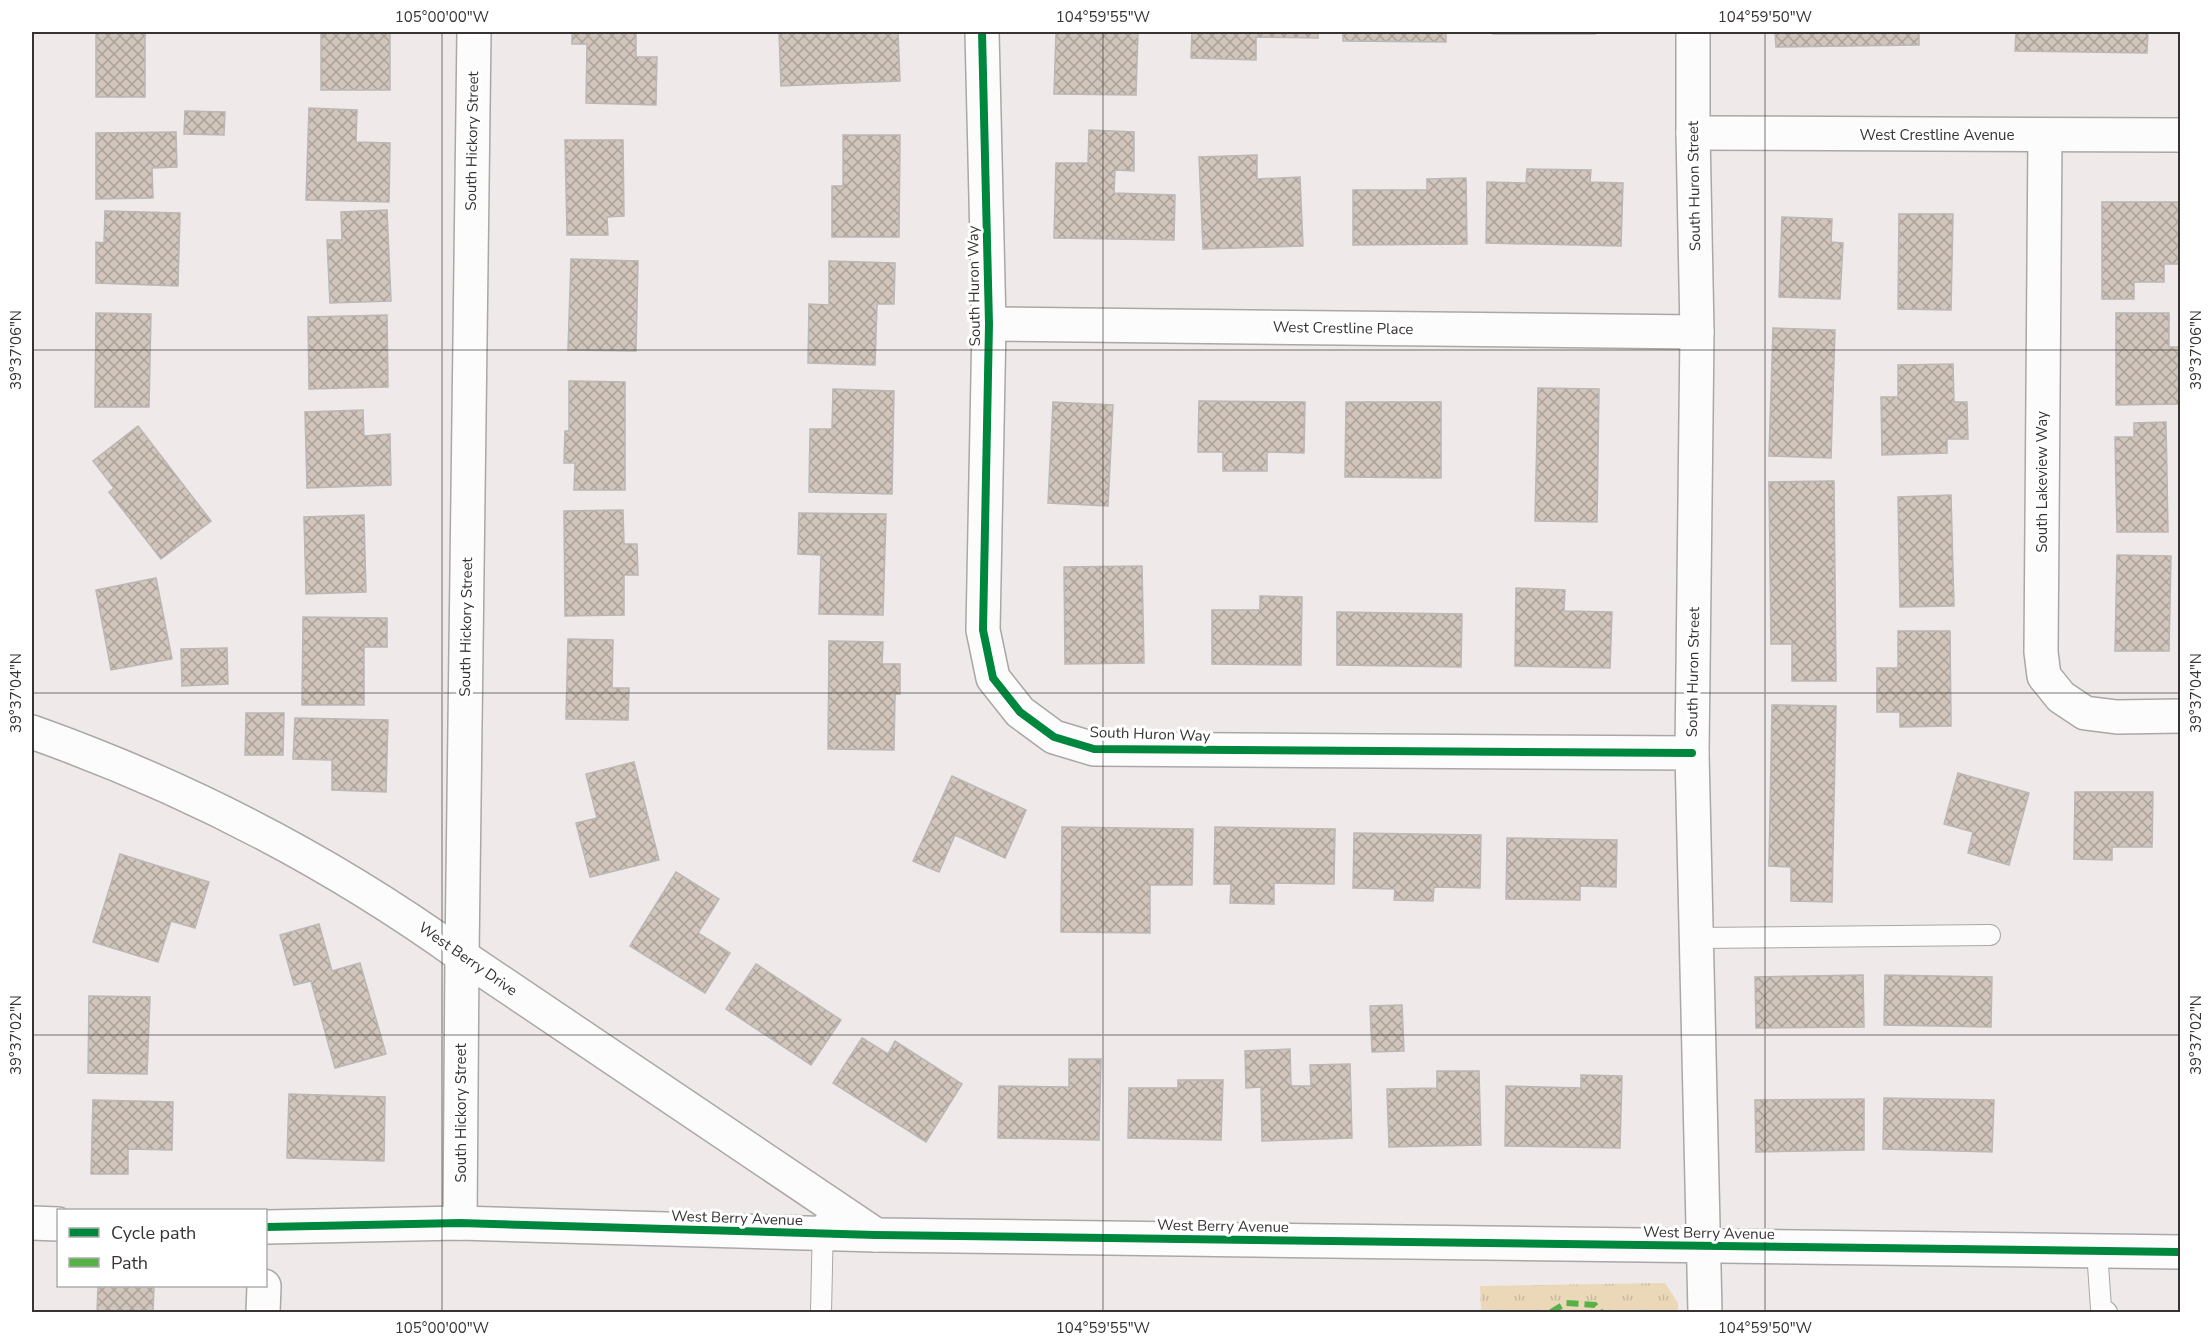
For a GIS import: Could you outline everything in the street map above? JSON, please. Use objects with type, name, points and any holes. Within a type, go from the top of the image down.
[{"type":"street","name":"South Hickory Street","points":[[460,1223],[474,32]]},
{"type":"street","name":"South Huron Way","points":[[982,32],[989,324],[983,630],[993,678],[1020,712],[1054,738],[1094,749],[1692,753]]},
{"type":"street","name":"South Huron Street","points":[[1693,32],[1697,332],[1692,753],[1705,1312]]},
{"type":"street","name":"West Crestline Avenue","points":[[1693,133],[2181,135]]},
{"type":"street","name":"South Lakeview Way","points":[[2045,135],[2041,640],[2044,676],[2061,698],[2085,713],[2117,717],[2181,716]]},
{"type":"street","name":"West Crestline Place","points":[[989,324],[1697,332]]},
{"type":"street","name":"West Berry Drive","points":[[32,732],[90,753],[196,799],[269,836],[411,920],[876,1235]]},
{"type":"street","points":[[32,1223],[57,1224]]},
{"type":"street","name":"West Berry Avenue","points":[[267,1227],[460,1223],[876,1235],[2181,1252]]},
{"type":"street","points":[[264,1287],[264,1312]]},
{"type":"lane","points":[[1696,938],[1990,935]]},
{"type":"lane","points":[[821,1312],[824,1200]]},
{"type":"lane","points":[[2097,1251],[2101,1308],[2107,1312]]},
{"type":"green space","points":[[1665,1283],[1678,1303],[1678,1312],[1481,1312],[1480,1286]]},
{"type":"building","points":[[96,32],[145,32],[145,97],[96,97]]},
{"type":"building","points":[[321,32],[390,32],[390,90],[321,90]]},
{"type":"building","points":[[572,32],[636,32],[636,57],[657,57],[656,105],[586,103],[587,44],[572,44]]},
{"type":"building","points":[[779,32],[898,32],[900,81],[781,86]]},
{"type":"building","points":[[1056,32],[1138,32],[1136,95],[1054,94]]},
{"type":"building","points":[[1192,32],[1318,32],[1318,38],[1256,37],[1256,60],[1191,58]]},
{"type":"building","points":[[1343,32],[1446,32],[1446,42],[1343,41]]},
{"type":"building","points":[[1493,32],[1595,32],[1595,34],[1493,34]]},
{"type":"building","points":[[1775,32],[1919,32],[1919,45],[1776,47]]},
{"type":"building","points":[[2016,32],[2148,32],[2147,53],[2015,51]]},
{"type":"building","points":[[309,108],[357,110],[356,142],[390,143],[389,202],[306,200]]},
{"type":"building","points":[[185,111],[225,112],[224,135],[184,134]]},
{"type":"building","points":[[1089,130],[1134,132],[1134,171],[1115,170],[1114,193],[1175,195],[1174,240],[1054,238],[1056,163],[1088,163]]},
{"type":"building","points":[[176,132],[177,167],[152,168],[153,198],[96,199],[96,133]]},
{"type":"building","points":[[843,135],[900,135],[899,237],[832,237],[832,186],[843,186]]},
{"type":"building","points":[[565,140],[623,140],[624,216],[607,217],[608,235],[567,235]]},
{"type":"building","points":[[1257,155],[1257,179],[1300,177],[1303,246],[1203,249],[1199,157]]},
{"type":"building","points":[[1527,169],[1591,170],[1590,182],[1623,183],[1621,246],[1486,243],[1487,182],[1526,183]]},
{"type":"building","points":[[1466,178],[1467,244],[1353,245],[1353,190],[1427,190],[1427,179]]},
{"type":"building","points":[[2102,202],[2180,202],[2180,264],[2164,264],[2164,282],[2134,282],[2134,299],[2102,299]]},
{"type":"building","points":[[387,210],[391,301],[330,303],[327,240],[342,240],[341,212]]},
{"type":"building","points":[[105,211],[180,213],[178,286],[96,283],[96,242],[104,243]]},
{"type":"building","points":[[1899,214],[1953,214],[1951,310],[1898,309]]},
{"type":"building","points":[[1782,217],[1832,219],[1831,242],[1843,243],[1840,299],[1779,297]]},
{"type":"building","points":[[571,259],[638,261],[636,351],[568,350]]},
{"type":"building","points":[[829,261],[895,263],[894,304],[877,304],[875,365],[808,363],[809,304],[829,305]]},
{"type":"building","points":[[96,313],[151,314],[149,407],[95,407]]},
{"type":"building","points":[[2116,313],[2169,313],[2169,347],[2180,347],[2180,404],[2116,405]]},
{"type":"building","points":[[387,315],[388,387],[309,389],[308,317]]},
{"type":"building","points":[[1773,328],[1835,330],[1831,458],[1769,456]]},
{"type":"building","points":[[1953,364],[1954,402],[1967,402],[1968,439],[1947,439],[1947,453],[1882,455],[1881,397],[1898,397],[1898,365]]},
{"type":"building","points":[[569,381],[625,382],[625,490],[574,490],[575,463],[564,463],[565,431],[569,431]]},
{"type":"building","points":[[1538,388],[1599,389],[1597,522],[1535,521]]},
{"type":"building","points":[[833,389],[894,391],[892,494],[809,492],[810,429],[832,429]]},
{"type":"building","points":[[1199,401],[1305,402],[1304,453],[1267,452],[1267,471],[1223,471],[1223,452],[1198,452]]},
{"type":"building","points":[[1053,402],[1113,405],[1108,506],[1048,503]]},
{"type":"building","points":[[1346,402],[1441,402],[1441,478],[1345,477]]},
{"type":"building","points":[[363,410],[364,436],[390,434],[391,485],[307,488],[305,412]]},
{"type":"building","points":[[2166,422],[2168,532],[2117,532],[2115,437],[2134,437],[2134,423]]},
{"type":"building","points":[[138,426],[211,521],[161,559],[109,492],[114,488],[93,461]]},
{"type":"building","points":[[1834,481],[1836,681],[1792,681],[1792,644],[1771,644],[1769,482]]},
{"type":"building","points":[[1951,495],[1954,606],[1900,607],[1898,497]]},
{"type":"building","points":[[623,510],[624,544],[637,544],[638,575],[624,575],[624,615],[565,616],[564,511]]},
{"type":"building","points":[[799,513],[886,514],[883,615],[819,614],[821,555],[798,554]]},
{"type":"building","points":[[364,515],[366,592],[306,594],[304,517]]},
{"type":"building","points":[[2117,555],[2171,556],[2169,651],[2115,651]]},
{"type":"building","points":[[1142,566],[1144,663],[1065,664],[1064,567]]},
{"type":"building","points":[[156,578],[172,659],[111,670],[96,590]]},
{"type":"building","points":[[1516,588],[1565,590],[1564,611],[1612,612],[1610,668],[1515,666]]},
{"type":"building","points":[[1260,596],[1302,597],[1301,665],[1212,664],[1212,610],[1260,610]]},
{"type":"building","points":[[1337,612],[1462,614],[1461,667],[1337,665]]},
{"type":"building","points":[[303,617],[387,618],[387,647],[364,647],[364,705],[302,705]]},
{"type":"building","points":[[1898,631],[1950,631],[1951,726],[1900,727],[1900,712],[1877,712],[1877,668],[1898,668]]},
{"type":"building","points":[[568,639],[613,640],[612,688],[629,688],[628,720],[566,719]]},
{"type":"building","points":[[829,641],[883,642],[882,664],[900,664],[900,694],[895,694],[894,750],[828,749]]},
{"type":"building","points":[[227,648],[228,684],[182,686],[181,649]]},
{"type":"building","points":[[1772,705],[1836,706],[1832,902],[1791,901],[1791,867],[1769,866]]},
{"type":"building","points":[[246,713],[284,713],[283,755],[245,755]]},
{"type":"building","points":[[295,718],[388,720],[386,792],[332,790],[332,760],[293,759]]},
{"type":"building","points":[[634,762],[659,860],[590,877],[576,823],[597,818],[586,774]]},
{"type":"building","points":[[1958,773],[2029,793],[2009,865],[1968,853],[1973,832],[1944,824]]},
{"type":"building","points":[[952,776],[1026,810],[1005,858],[955,835],[939,872],[913,861]]},
{"type":"building","points":[[2075,792],[2153,792],[2152,847],[2112,847],[2112,860],[2074,859]]},
{"type":"building","points":[[1062,827],[1193,829],[1192,885],[1150,885],[1150,933],[1061,932]]},
{"type":"building","points":[[1215,827],[1335,829],[1334,884],[1274,883],[1274,904],[1230,903],[1231,884],[1214,884]]},
{"type":"building","points":[[1354,833],[1481,835],[1480,888],[1434,887],[1433,901],[1394,900],[1395,889],[1353,888]]},
{"type":"building","points":[[1507,838],[1617,840],[1616,887],[1580,886],[1580,900],[1506,899]]},
{"type":"building","points":[[120,854],[209,882],[195,928],[171,921],[158,962],[93,942]]},
{"type":"building","points":[[676,872],[719,899],[698,933],[730,953],[705,993],[630,946]]},
{"type":"building","points":[[319,924],[332,971],[360,963],[386,1054],[335,1068],[311,981],[294,985],[280,935]]},
{"type":"building","points":[[756,964],[841,1020],[811,1065],[726,1009]]},
{"type":"building","points":[[1863,975],[1864,1027],[1756,1028],[1755,977]]},
{"type":"building","points":[[1885,975],[1992,977],[1991,1027],[1884,1025]]},
{"type":"building","points":[[89,996],[150,997],[147,1074],[88,1073]]},
{"type":"building","points":[[1402,1005],[1404,1051],[1372,1052],[1370,1006]]},
{"type":"building","points":[[862,1038],[888,1054],[895,1041],[962,1084],[926,1142],[833,1083]]},
{"type":"building","points":[[1290,1049],[1291,1086],[1311,1086],[1310,1065],[1350,1064],[1352,1138],[1262,1141],[1261,1087],[1246,1088],[1245,1051]]},
{"type":"building","points":[[1069,1059],[1101,1059],[1099,1140],[998,1138],[999,1086],[1069,1087]]},
{"type":"building","points":[[1437,1071],[1479,1071],[1481,1145],[1389,1147],[1387,1089],[1437,1088]]},
{"type":"building","points":[[1581,1075],[1622,1076],[1620,1148],[1505,1146],[1506,1086],[1581,1088]]},
{"type":"building","points":[[1178,1080],[1223,1080],[1221,1140],[1128,1138],[1129,1088],[1178,1088]]},
{"type":"building","points":[[289,1094],[385,1097],[384,1161],[287,1158]]},
{"type":"building","points":[[1884,1098],[1994,1100],[1992,1152],[1883,1149]]},
{"type":"building","points":[[1864,1099],[1864,1150],[1756,1152],[1755,1100]]},
{"type":"building","points":[[93,1100],[173,1102],[172,1150],[128,1149],[128,1174],[91,1174]]},
{"type":"building","points":[[98,1287],[154,1287],[153,1312],[97,1312]]},
{"type":"marked path","points":[[1551,1312],[1566,1303],[1595,1305],[1601,1312]]},
{"type":"cycle path","points":[[982,32],[989,324],[983,630],[993,678],[1020,712],[1054,737],[1094,749],[1692,753]]},
{"type":"cycle path","points":[[267,1227],[460,1223],[876,1235],[2180,1252]]}]
